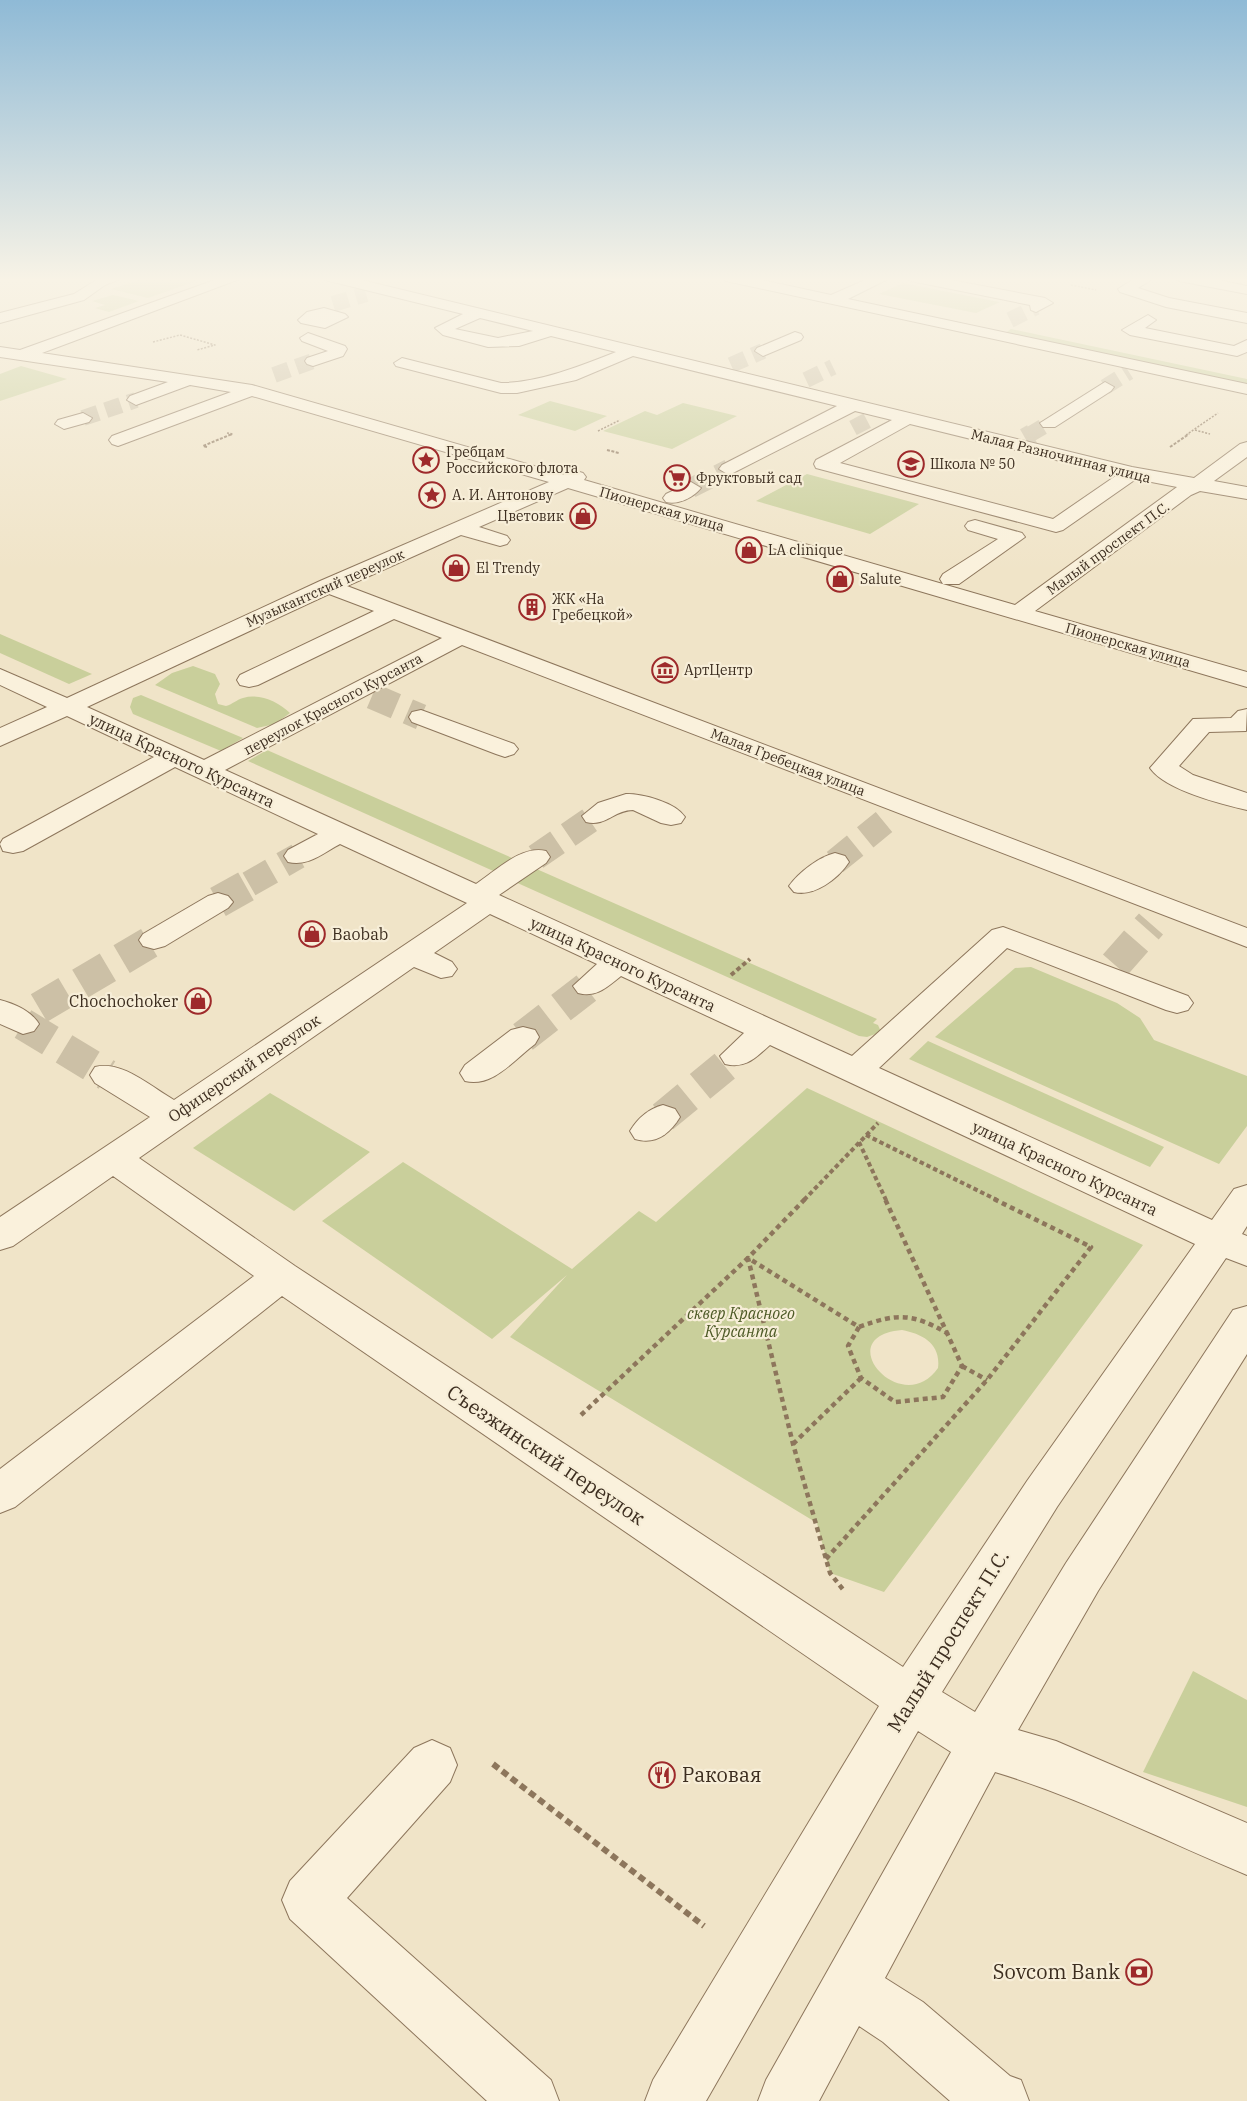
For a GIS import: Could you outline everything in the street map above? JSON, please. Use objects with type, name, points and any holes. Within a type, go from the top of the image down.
[{"type":"street","name":"Пионерская улица","points":[[161,375],[190,379],[260,382]]},
{"type":"street","name":"Пионерская улица","points":[[211,375],[260,382],[576,476],[805,557],[1026,608],[1247,666]]},
{"type":"street","points":[[450,375],[501,388],[518,388],[543,380],[572,375]]},
{"type":"street","name":"Малая Разночинная улица","points":[[727,375],[851,406],[876,415],[1019,442],[1132,473],[1198,484]]},
{"type":"street","points":[[1168,375],[1247,389]]},
{"type":"street","points":[[136,400],[190,379]]},
{"type":"street","points":[[786,390],[806,380]]},
{"type":"street","points":[[118,440],[260,382]]},
{"type":"street","points":[[1049,423],[1105,387]]},
{"type":"street","points":[[729,469],[851,406]]},
{"type":"street","points":[[64,424],[83,418]]},
{"type":"street","points":[[906,419],[823,464],[1056,526],[1132,473]]},
{"type":"street","points":[[793,435],[824,443],[853,428]]},
{"type":"street","name":"Малый проспект П.С.","points":[[1026,608],[1184,491],[1198,484],[1247,448]]},
{"type":"street","name":"Пионерская улица","points":[[576,476],[682,493],[951,579],[1026,608],[1247,680]]},
{"type":"street","name":"Музыкантский переулок","points":[[0,738],[328,586],[576,476]]},
{"type":"street","points":[[1198,484],[1247,493]]},
{"type":"street","points":[[951,579],[1015,537],[954,520]]},
{"type":"street","points":[[459,528],[500,540]]},
{"type":"street","name":"Малая Гребецкая улица","points":[[328,586],[461,637],[894,815],[1158,916],[1247,938]]},
{"type":"street","points":[[249,680],[393,611]]},
{"type":"street","name":"переулок Красного Курсанта","points":[[205,770],[365,693],[461,637]]},
{"type":"street","name":"улица Красного Курсанта","points":[[0,676],[1232,1246]]},
{"type":"street","points":[[1247,716],[1237,726],[1202,724],[1163,768],[1184,781],[1247,802]]},
{"type":"street","points":[[421,717],[505,749]]},
{"type":"street","points":[[13,844],[175,756]]},
{"type":"street","points":[[596,816],[618,801],[630,800],[671,817]]},
{"type":"street","points":[[298,856],[339,832]]},
{"type":"street","name":"Офицерский переулок","points":[[0,1236],[412,954],[536,857]]},
{"type":"street","points":[[804,886],[835,862]]},
{"type":"street","points":[[154,940],[218,902]]},
{"type":"street","points":[[855,1071],[1003,936],[1111,970],[1177,1003]]},
{"type":"street","points":[[412,954],[441,969]]},
{"type":"street","points":[[589,986],[619,962]]},
{"type":"street","points":[[737,1056],[767,1031]]},
{"type":"street","points":[[477,1073],[523,1037]]},
{"type":"street","points":[[107,1075],[174,1116]]},
{"type":"street","name":"Съезжинский переулок","points":[[113,1158],[281,1276],[910,1700],[984,1744],[1056,1766],[1129,1800],[1247,1849]]},
{"type":"street","name":"Малый проспект П.С.","points":[[674,2101],[910,1700],[1042,1494],[1184,1292],[1232,1246],[1247,1198]]},
{"type":"street","points":[[0,1494],[281,1276]]},
{"type":"street","points":[[787,2101],[984,1744],[1082,1577],[1247,1321]]},
{"type":"street","points":[[432,1765],[309,1900],[530,2101]]},
{"type":"street","points":[[849,1987],[903,2022],[991,2098],[1000,2101]]},
{"type":"path","points":[[1168,449],[1224,409]]},
{"type":"path","points":[[598,431],[620,420]]},
{"type":"path","points":[[207,447],[203,446],[221,439]]},
{"type":"path","points":[[607,450],[619,453]]},
{"type":"path","points":[[581,1415],[748,1258],[885,1116]]},
{"type":"path","points":[[826,1559],[987,1380],[1091,1247],[866,1135]]},
{"type":"path","points":[[859,1142],[962,1366],[987,1380]]},
{"type":"path","points":[[748,1258],[859,1327]]},
{"type":"path","points":[[748,1258],[793,1444],[830,1573],[844,1592]]},
{"type":"path","points":[[947,1333],[924,1318],[893,1314],[859,1327],[848,1346],[861,1378],[895,1402],[943,1396],[962,1366]]},
{"type":"path","points":[[793,1444],[861,1378]]},
{"type":"path","points":[[493,1764],[704,1926]]},
{"type":"green space","points":[[0,375],[53,375],[67,379],[0,401]]},
{"type":"green space","points":[[1203,375],[1228,375],[1247,379],[1247,384]]},
{"type":"green space","points":[[550,401],[607,416],[575,431],[518,415]]},
{"type":"green space","points":[[683,403],[737,416],[672,449],[603,431],[645,411],[657,415]]},
{"type":"green space","points":[[807,474],[919,504],[870,534],[756,501]]},
{"type":"green space","points":[[0,634],[92,674],[69,684],[0,653]]},
{"type":"green space","points":[[193,666],[215,674],[220,684],[215,694],[218,704],[226,706],[243,698],[256,697],[274,702],[290,713],[275,724],[257,728],[155,685],[172,673]]},
{"type":"green space","points":[[141,695],[243,738],[221,751],[133,714],[130,707],[133,698]]},
{"type":"green space","points":[[267,750],[519,861],[500,874],[248,761]]},
{"type":"green space","points":[[532,867],[877,1019],[873,1023],[878,1025],[881,1032],[867,1037],[859,1036],[513,881]]},
{"type":"green space","points":[[1031,967],[1117,1003],[1140,1018],[1154,1040],[1247,1076],[1247,1126],[1219,1164],[935,1037],[1015,968]]},
{"type":"green space","points":[[928,1041],[1164,1147],[1150,1167],[909,1059]]},
{"type":"green space","name":"сквер Красного Курсанта","points":[[807,1088],[1143,1245],[884,1592],[830,1573],[817,1523],[510,1337],[567,1275],[492,1339],[322,1221],[403,1162],[572,1269],[639,1211],[656,1222]],"holes":[[[902,1330],[923,1337],[937,1352],[938,1368],[923,1382],[907,1385],[891,1380],[879,1371],[871,1358],[871,1346],[881,1335]]]},
{"type":"green space","points":[[270,1093],[370,1152],[294,1211],[193,1148]]},
{"type":"green space","points":[[1193,1671],[1247,1700],[1247,1807],[1143,1772]]},
{"type":"tunnel","points":[[806,380],[816,375]]},
{"type":"tunnel","points":[[1105,387],[1124,375]]},
{"type":"tunnel","points":[[83,418],[136,400]]},
{"type":"tunnel","points":[[853,428],[872,418]]},
{"type":"tunnel","points":[[1029,435],[1049,423]]},
{"type":"tunnel","points":[[1025,438],[1032,434]]},
{"type":"tunnel","points":[[691,488],[729,469]]},
{"type":"tunnel","points":[[372,696],[421,717]]},
{"type":"tunnel","points":[[536,857],[596,816]]},
{"type":"tunnel","points":[[835,862],[884,822]]},
{"type":"tunnel","points":[[249,884],[298,856]]},
{"type":"tunnel","points":[[218,902],[252,883]]},
{"type":"tunnel","points":[[1115,965],[1151,924]]},
{"type":"tunnel","points":[[39,1008],[154,940]]},
{"type":"tunnel","points":[[523,1037],[589,986]]},
{"type":"tunnel","points":[[23,1024],[107,1075]]},
{"type":"tunnel","points":[[663,1117],[737,1056]]},
{"type":"place","name":"Гребцам Российского флота","points":[[426,460]]},
{"type":"place","name":"Школа № 50","points":[[911,464]]},
{"type":"place","name":"Фруктовый сад","points":[[677,478]]},
{"type":"place","name":"А. И. Антонову","points":[[432,495]]},
{"type":"place","name":"Цветовик","points":[[583,516]]},
{"type":"place","name":"LA clinique","points":[[749,550]]},
{"type":"place","name":"El Trendy","points":[[456,568]]},
{"type":"place","name":"Salute","points":[[840,579]]},
{"type":"place","name":"ЖК «На Гребецкой»","points":[[532,607]]},
{"type":"place","name":"АртЦентр","points":[[665,670]]},
{"type":"place","name":"Baobab","points":[[312,934]]},
{"type":"place","name":"Chochochoker","points":[[198,1001]]},
{"type":"place","name":"Раковая","points":[[662,1775]]},
{"type":"place","name":"Sovcom Bank","points":[[1139,1972]]}]
